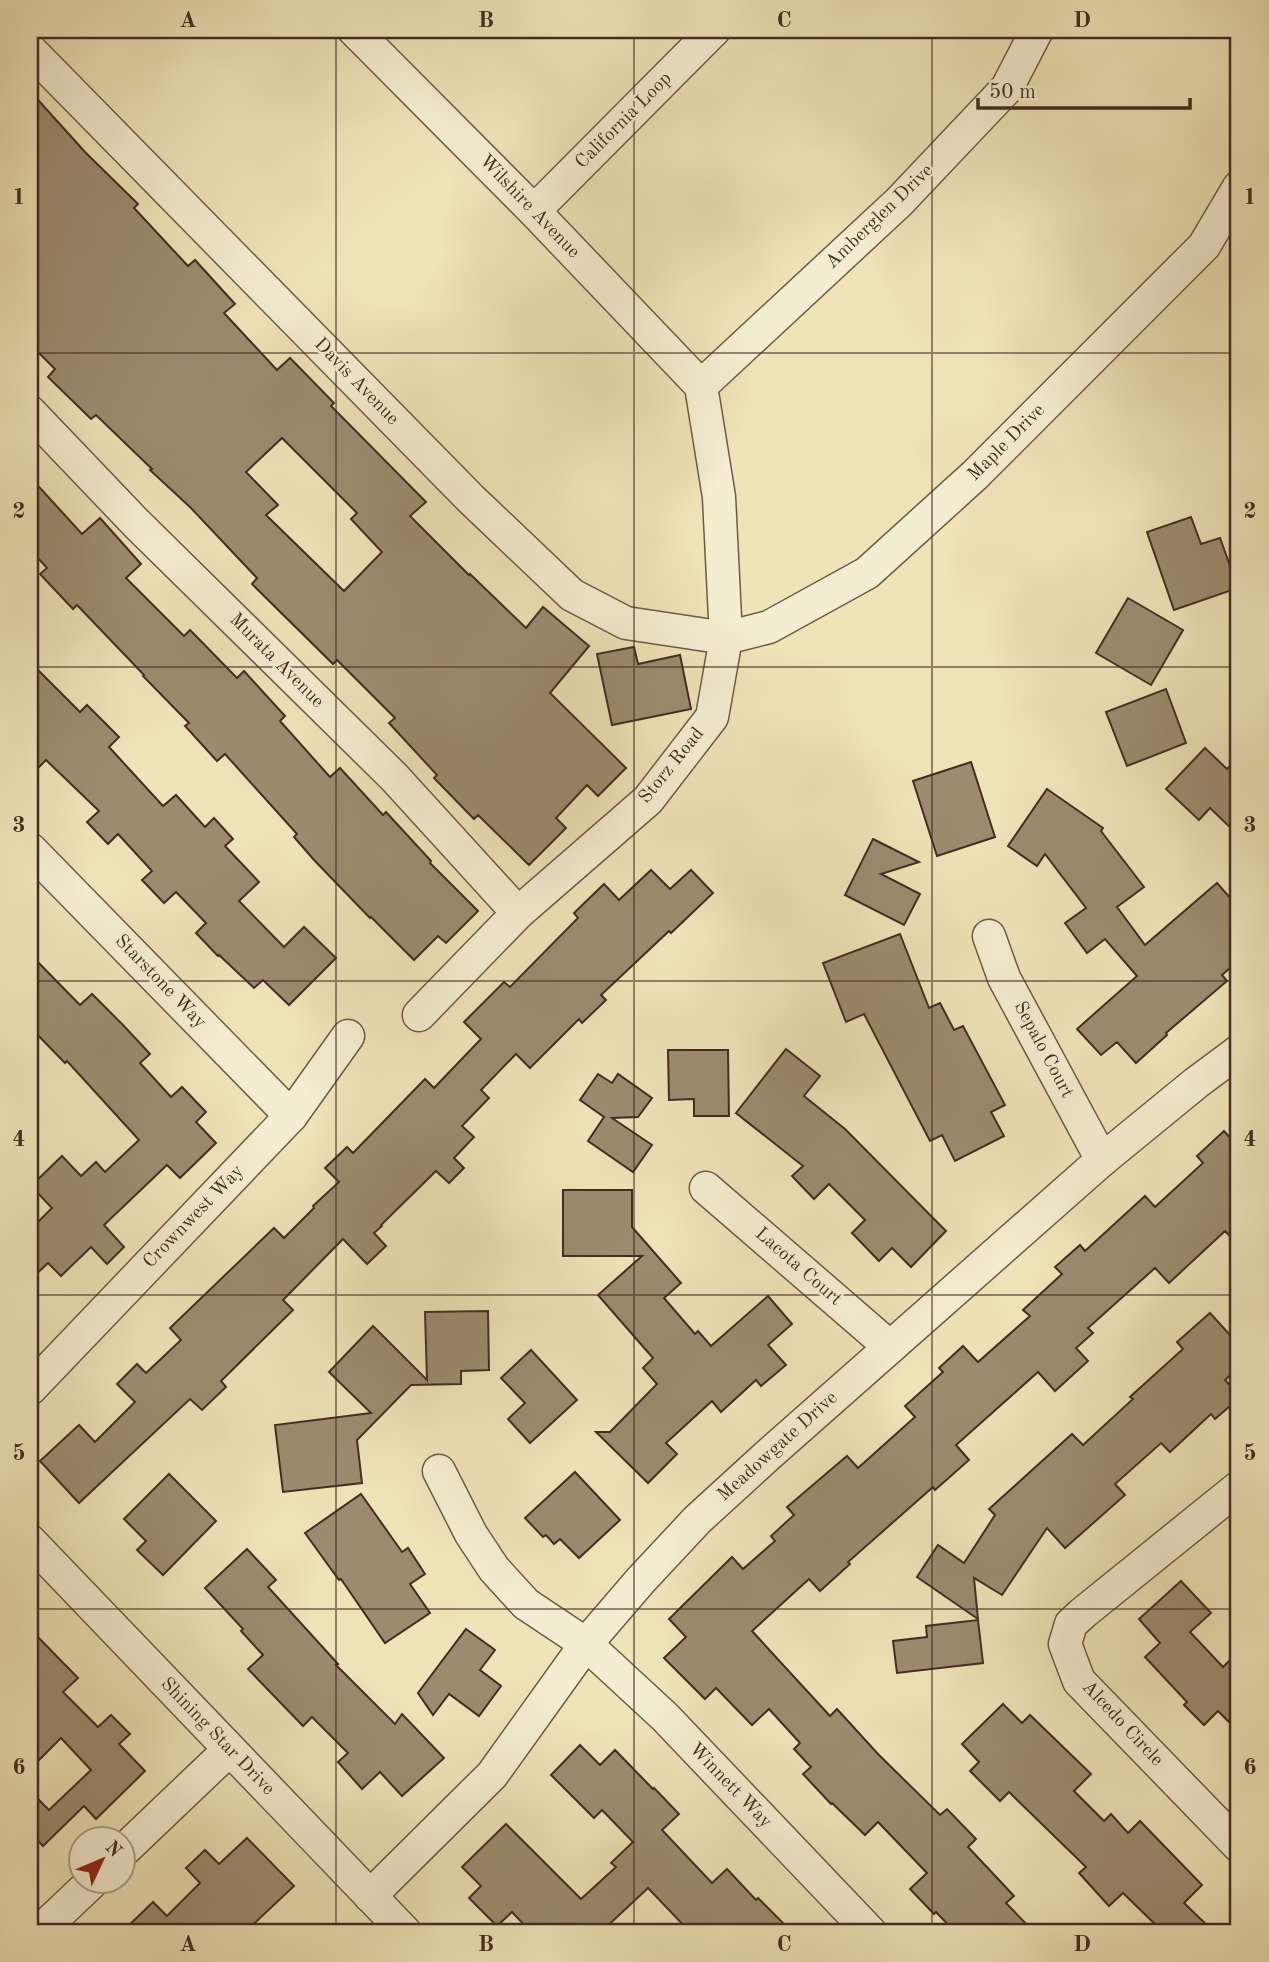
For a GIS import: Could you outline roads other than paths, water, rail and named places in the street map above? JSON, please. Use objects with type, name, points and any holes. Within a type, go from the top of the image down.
[{"type":"street","name":"Wilshire Avenue","points":[[354,30],[534,211],[701,386]]},
{"type":"street","name":"California Loop","points":[[534,211],[713,30]]},
{"type":"street","name":"Amberglen Drive","points":[[701,386],[899,202],[1007,88],[1037,30]]},
{"type":"street","name":"Davis Avenue","points":[[30,50],[471,499],[572,595],[626,623],[726,638]]},
{"type":"street","name":"Maple Drive","points":[[726,638],[769,626],[867,573],[975,475],[1204,246],[1239,187]]},
{"type":"street","name":"Storz Road","points":[[419,1015],[518,913],[649,800],[712,717],[726,638],[719,497],[701,386]]},
{"type":"street","name":"Murata Avenue","points":[[30,412],[136,523],[394,777],[518,913]]},
{"type":"street","name":"Starstone Way","points":[[30,849],[291,1116]]},
{"type":"street","name":"Sepalo Court","points":[[989,936],[1004,978],[1102,1160]]},
{"type":"street","name":"Crownwest Way","points":[[30,1389],[291,1116],[348,1036]]},
{"type":"street","name":"Meadowgate Drive","points":[[370,1896],[492,1775],[586,1644],[697,1520],[1102,1160],[1239,1051]]},
{"type":"street","name":"Lacota Court","points":[[706,1188],[890,1347]]},
{"type":"street","name":"Winnett Way","points":[[439,1471],[471,1534],[494,1569],[526,1604],[586,1644],[665,1717],[870,1932]]},
{"type":"street","name":"Alcedo Circle","points":[[1239,1486],[1083,1613],[1072,1624],[1065,1644],[1079,1681],[1239,1846]]},
{"type":"street","name":"Shining Star Drive","points":[[30,1541],[405,1932]]},
{"type":"street","points":[[136,1839],[229,1750]]},
{"type":"street","points":[[39,1932],[76,1896]]}]
